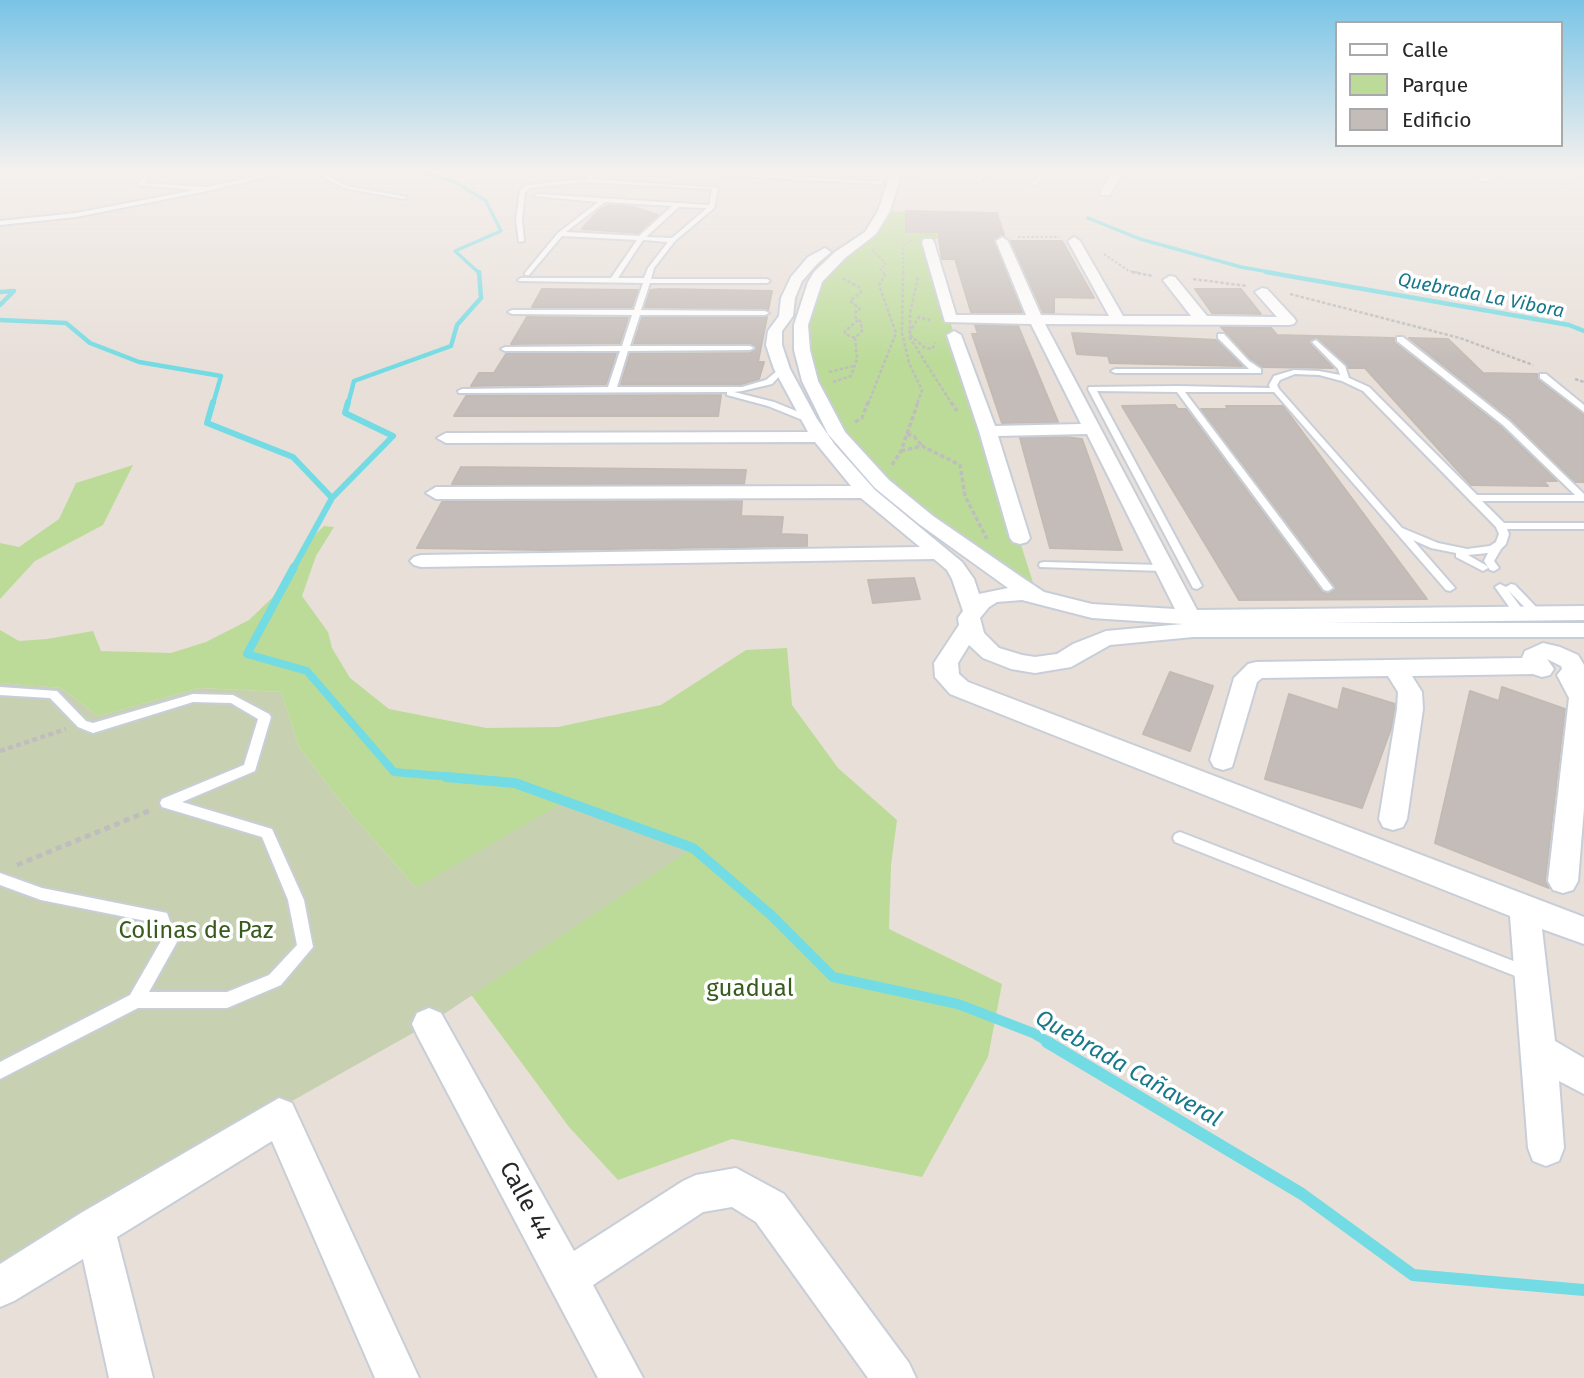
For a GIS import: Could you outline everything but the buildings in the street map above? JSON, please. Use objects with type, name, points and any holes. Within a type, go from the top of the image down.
[{"type":"street","points":[[855,233],[820,255],[796,280],[788,298],[786,316],[775,331],[774,345],[782,369],[808,419],[865,492],[955,566],[963,579],[971,618],[981,645],[991,653],[1019,663],[1042,665],[1063,661],[1106,638],[1124,635],[1193,630],[1526,619],[1584,613]]},
{"type":"street","points":[[870,233],[841,263],[819,275],[801,325],[802,350],[813,390],[837,434],[902,502],[1012,581],[1072,611],[1082,623],[1086,636],[1082,649]]},
{"type":"street","points":[[923,236],[950,319],[1289,321],[1262,292]]},
{"type":"street","points":[[1002,241],[1035,319],[1162,568],[1190,617]]},
{"type":"street","points":[[1074,241],[1118,319]]},
{"type":"street","points":[[820,255],[841,263]]},
{"type":"street","points":[[1170,280],[1202,320]]},
{"type":"street","points":[[780,324],[801,325]]},
{"type":"street","points":[[946,338],[988,431],[1020,538]]},
{"type":"street","points":[[988,431],[1090,429]]},
{"type":"street","points":[[446,438],[820,437]]},
{"type":"street","points":[[436,493],[865,492]]},
{"type":"street","points":[[421,561],[941,553]]},
{"type":"street","points":[[1584,630],[1526,619],[1190,617],[1107,612],[1014,593],[992,596],[971,618],[946,663],[947,677],[959,688],[1584,932]]},
{"type":"street","points":[[1526,619],[1541,659],[1553,674],[1576,674],[1581,698],[1563,881]]},
{"type":"street","points":[[1223,760],[1246,678],[1255,670],[1395,668],[1541,659]]},
{"type":"street","points":[[1393,818],[1410,709],[1410,692],[1395,668]]},
{"type":"street","points":[[1525,909],[1546,1148]]},
{"type":"street","name":"Calle 44","points":[[429,1024],[621,1378]]},
{"type":"street","points":[[1539,1050],[1584,1077]]},
{"type":"street","points":[[0,1287],[279,1116],[397,1378]]},
{"type":"street","points":[[567,1279],[696,1194],[736,1187],[770,1208],[894,1378]]},
{"type":"street","points":[[94,1227],[131,1378]]},
{"type":"lane","points":[[520,233],[521,241]]},
{"type":"lane","points":[[613,281],[645,233]]},
{"type":"lane","points":[[612,389],[645,280],[673,240],[681,233]]},
{"type":"lane","points":[[673,240],[560,234],[524,277],[613,281],[767,281]]},
{"type":"lane","points":[[512,312],[765,313]]},
{"type":"lane","points":[[1221,336],[1246,363],[1277,378],[1294,372],[1310,372],[1345,379],[1366,389],[1501,526],[1504,537],[1489,561],[1488,568],[1443,548],[1419,541],[1400,530]]},
{"type":"lane","points":[[1400,338],[1506,423],[1583,498]]},
{"type":"lane","points":[[1316,342],[1342,368],[1345,379]]},
{"type":"lane","points":[[505,349],[750,348]]},
{"type":"lane","points":[[462,391],[713,390],[757,386],[769,382],[782,369]]},
{"type":"lane","points":[[1115,371],[1258,371]]},
{"type":"lane","points":[[1543,376],[1584,409]]},
{"type":"lane","points":[[1277,378],[1273,385],[1276,390],[1450,588]]},
{"type":"lane","points":[[1178,388],[1328,588]]},
{"type":"lane","points":[[1197,586],[1092,389],[1276,390]]},
{"type":"lane","points":[[713,390],[771,404],[808,419]]},
{"type":"lane","points":[[1474,498],[1583,498]]},
{"type":"lane","points":[[1501,526],[1584,526]]},
{"type":"lane","points":[[1443,548],[1475,552],[1497,546]]},
{"type":"lane","points":[[1044,565],[1162,568]]},
{"type":"lane","points":[[1526,619],[1505,587],[1526,619]]},
{"type":"lane","points":[[0,691],[53,694],[82,724],[93,728],[193,698],[233,699],[265,717],[250,768],[167,803]]},
{"type":"lane","points":[[0,1071],[136,1000],[226,1000],[275,980],[305,947],[296,900],[267,833],[167,803]]},
{"type":"lane","points":[[1180,838],[1532,975]]},
{"type":"lane","points":[[0,879],[41,894],[162,918],[169,942],[136,1000]]},
{"type":"path","points":[[891,466],[901,451],[922,390],[909,363],[902,334],[903,246],[929,233]]},
{"type":"path","points":[[923,236],[925,260],[920,261],[908,333],[960,414]]},
{"type":"path","points":[[854,423],[862,418],[896,333],[880,285],[885,275],[880,270],[886,264],[876,257],[874,251],[862,246]]},
{"type":"path","points":[[841,263],[838,277],[847,279],[861,292],[850,300],[860,309],[855,317],[861,322],[862,331],[855,338]]},
{"type":"path","points":[[886,332],[908,333],[921,316],[938,325]]},
{"type":"path","points":[[855,338],[845,334],[845,331],[858,320]]},
{"type":"path","points":[[908,333],[925,348],[932,349],[946,338]]},
{"type":"path","points":[[833,382],[851,376],[858,359],[855,338]]},
{"type":"path","points":[[824,363],[838,391]]},
{"type":"path","points":[[829,372],[854,365]]},
{"type":"path","points":[[849,415],[858,429]]},
{"type":"path","points":[[907,434],[914,436],[922,446],[960,465],[965,496],[987,535],[986,543],[975,535]]},
{"type":"path","points":[[901,451],[922,446]]},
{"type":"path","points":[[0,751],[82,724]]},
{"type":"path","points":[[13,867],[167,803]]},
{"type":"green space","points":[[936,233],[938,238],[929,242],[954,335],[1037,595],[863,464],[805,364],[807,302],[840,255],[870,234]]},
{"type":"green space","points":[[133,465],[103,525],[35,561],[0,599],[0,543],[19,547],[59,519],[76,483]]},
{"type":"green space","name":"guadual","points":[[324,526],[334,527],[316,556],[302,596],[328,632],[332,648],[350,678],[389,709],[486,728],[558,727],[661,705],[746,650],[787,648],[792,705],[838,768],[897,820],[891,865],[889,929],[1002,984],[988,1057],[922,1177],[732,1139],[618,1180],[569,1127],[464,985],[416,888],[340,801],[299,747],[281,692],[200,688],[98,716],[61,688],[0,683],[0,630],[19,641],[93,631],[101,651],[171,653],[206,642],[249,620],[273,597],[302,547]]},
{"type":"green space","name":"Colinas de Paz","points":[[0,683],[61,688],[98,716],[200,688],[281,692],[299,747],[340,801],[416,888],[565,801],[693,848],[429,1024],[276,1110],[0,1287]]},
{"type":"waterway","points":[[479,273],[455,251],[496,233]]},
{"type":"waterway","name":"Quebrada La Vibora","points":[[1126,233],[1241,267],[1275,273]]},
{"type":"waterway","points":[[348,404],[354,381],[451,346],[457,325],[481,298],[479,272]]},
{"type":"waterway","name":"Quebrada La Vibora","points":[[1266,272],[1569,325],[1584,331]]},
{"type":"waterway","name":"Quebrada Cañaveral","points":[[0,292],[14,291],[0,305]]},
{"type":"waterway","name":"Quebrada Cañaveral","points":[[0,320],[66,323],[90,343],[139,362],[221,376],[213,404]]},
{"type":"waterway","name":"Quebrada Cañaveral","points":[[213,402],[207,423],[293,457],[332,498]]},
{"type":"waterway","points":[[332,498],[393,436],[345,413],[348,402]]},
{"type":"waterway","name":"Quebrada Cañaveral","points":[[293,569],[332,498]]},
{"type":"waterway","name":"Quebrada Cañaveral","points":[[294,567],[247,654],[307,671],[394,772],[465,778]]},
{"type":"waterway","name":"Quebrada Cañaveral","points":[[446,777],[515,783],[693,848],[771,915],[833,977],[958,1004],[1033,1033],[1050,1043]]},
{"type":"waterway","name":"Quebrada Cañaveral","points":[[1047,1042],[1302,1194],[1413,1275],[1584,1290]]}]
